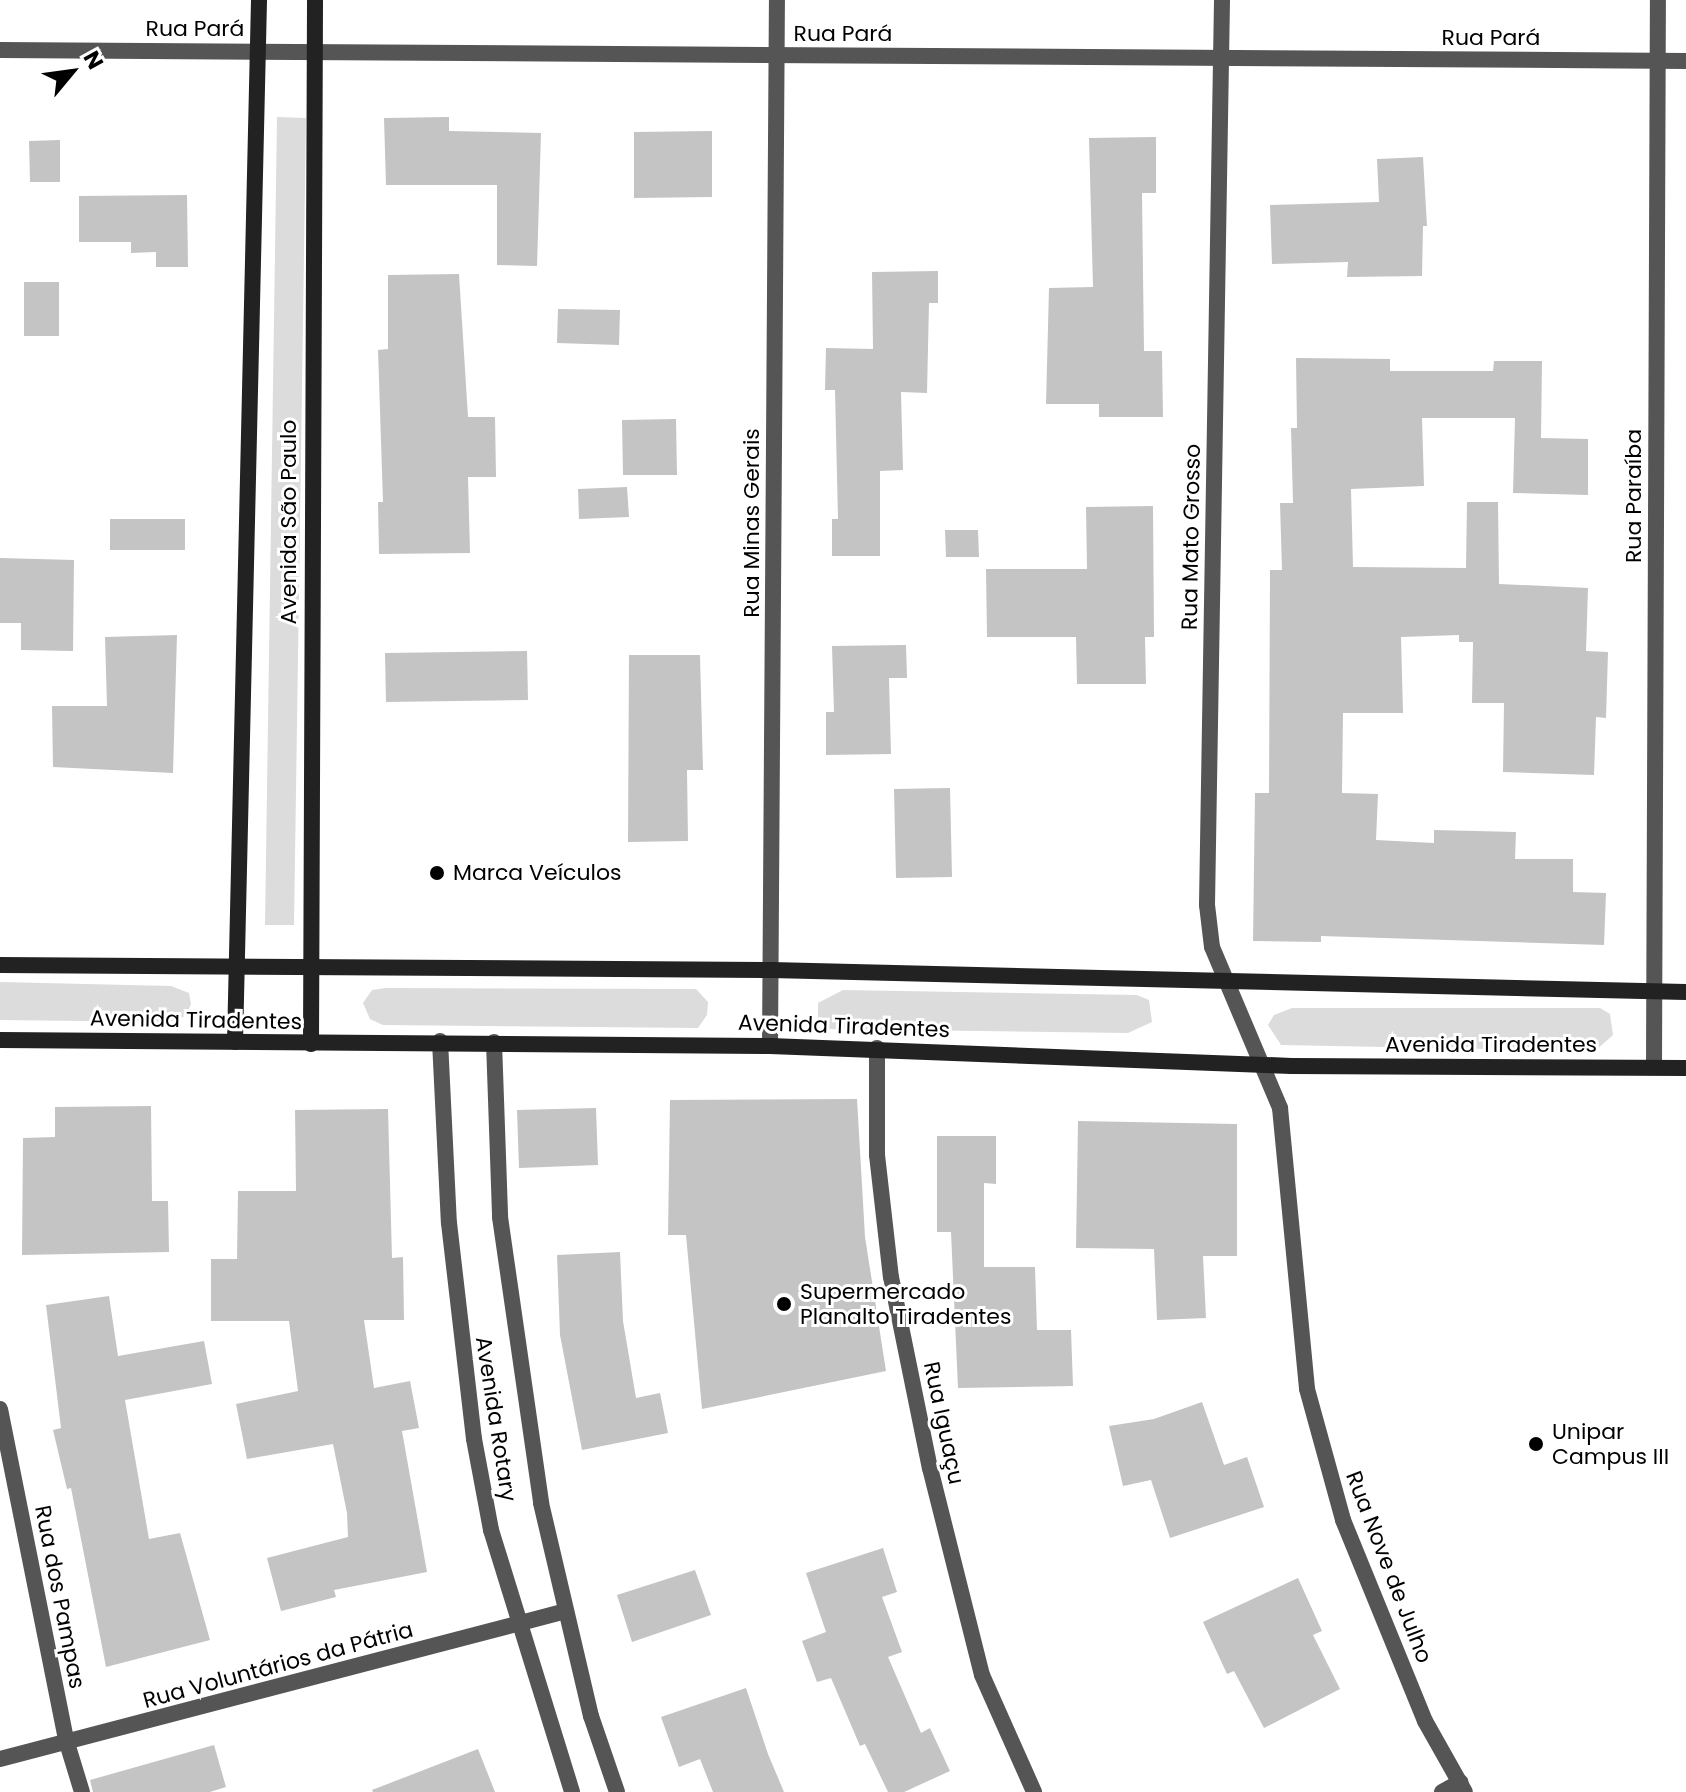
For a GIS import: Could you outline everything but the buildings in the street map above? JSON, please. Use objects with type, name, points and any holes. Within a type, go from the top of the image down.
[{"type":"main road","name":"Avenida São Paulo","points":[[235,1042],[259,0]]},
{"type":"main road","name":"Avenida São Paulo","points":[[311,1044],[308,969],[315,0]]},
{"type":"main road","points":[[0,965],[235,969],[771,970],[1686,992]]},
{"type":"main road","name":"Avenida Tiradentes","points":[[0,1040],[311,1044],[440,1041],[770,1046],[1262,1064],[1686,1068]]},
{"type":"street","name":"Rua Minas Gerais","points":[[770,1046],[777,0]]},
{"type":"street","name":"Rua Mato Grosso","points":[[1222,0],[1207,905],[1212,947],[1223,981],[1262,1064]]},
{"type":"street","name":"Rua Paraíba","points":[[1654,1067],[1658,0]]},
{"type":"street","name":"Rua Pará","points":[[0,50],[1686,61]]},
{"type":"street","name":"Avenida Rotary","points":[[440,1041],[449,1223],[462,1346],[491,1530],[572,1792]]},
{"type":"street","name":"Avenida Rotary","points":[[494,1042],[500,1217],[541,1503],[591,1716],[617,1792]]},
{"type":"street","name":"Rua Iguaçu","points":[[877,1048],[877,1155],[891,1277],[930,1468],[982,1675],[1034,1792]]},
{"type":"street","name":"Rua Nove de Julho","points":[[1262,1064],[1280,1108],[1297,1317],[1307,1389],[1323,1448],[1343,1520],[1408,1678],[1462,1787]]},
{"type":"street","name":"Rua dos Pampas","points":[[0,1409],[67,1743],[82,1792]]},
{"type":"street","name":"Rua Voluntários da Pátria","points":[[0,1759],[566,1611]]},
{"type":"street","points":[[1442,1792],[1462,1787]]},
{"type":"shaded area","points":[[277,117],[306,118],[294,925],[265,925]]},
{"type":"shaded area","points":[[0,982],[171,986],[189,993],[191,1004],[186,1016],[169,1022],[0,1020]]},
{"type":"shaded area","points":[[696,989],[708,1002],[707,1015],[698,1028],[383,1025],[370,1019],[363,1003],[372,990]]},
{"type":"shaded area","points":[[843,990],[1137,995],[1149,1000],[1152,1022],[1128,1033],[826,1029],[818,1019],[818,1003]]},
{"type":"shaded area","points":[[1292,1008],[1600,1008],[1610,1014],[1613,1035],[1595,1051],[1281,1045],[1268,1025],[1274,1015]]},
{"type":"place","name":"Marca Veículos","points":[[437,873]]},
{"type":"place","name":"Supermercado Planalto Tiradentes","points":[[784,1304]]},
{"type":"place","name":"Unipar Campus III","points":[[1536,1444]]}]
